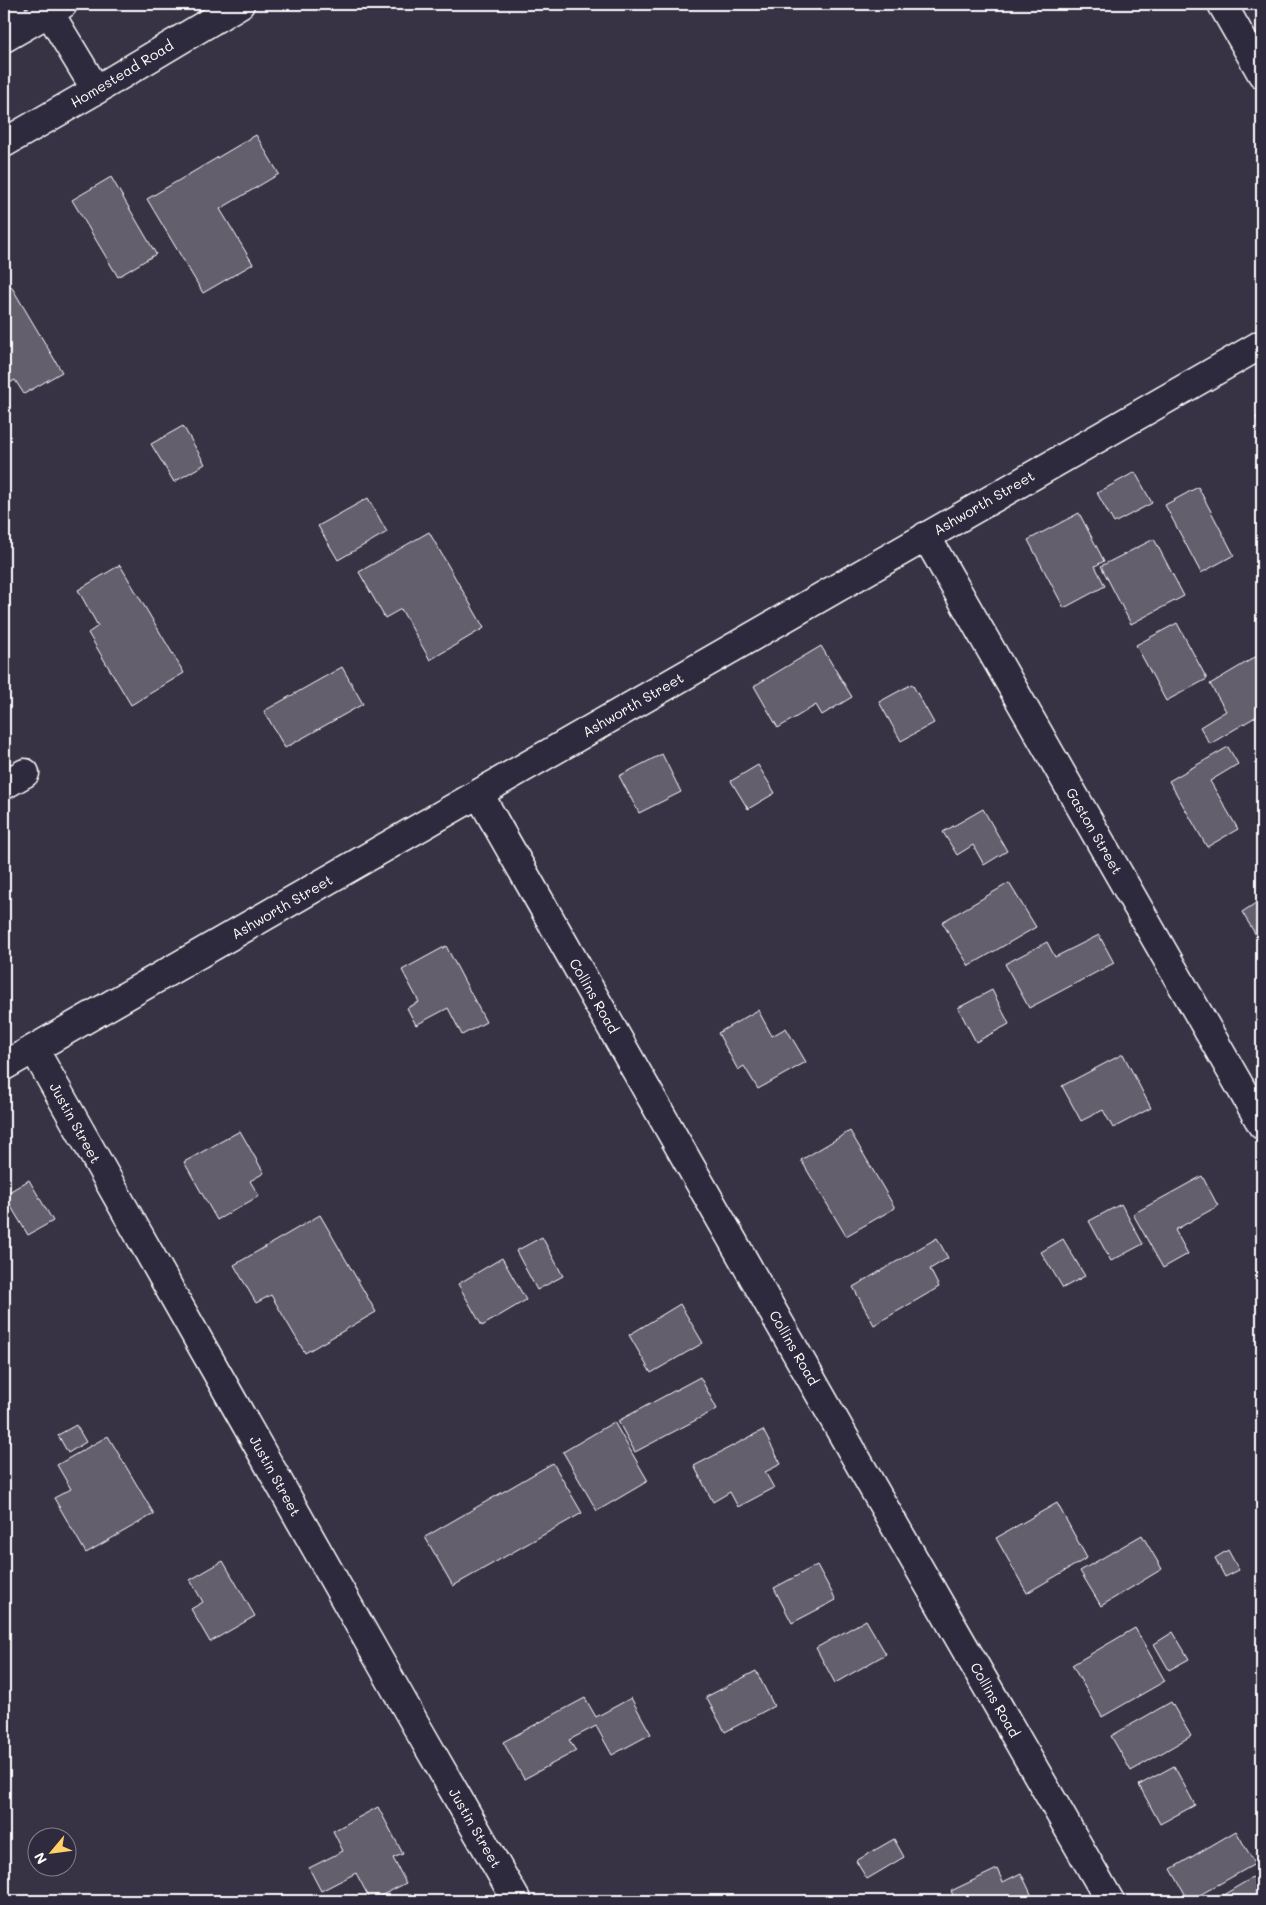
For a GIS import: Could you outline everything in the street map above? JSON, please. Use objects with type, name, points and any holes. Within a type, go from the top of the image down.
[{"type":"street","points":[[6,4],[13,33],[56,8],[96,90]]},
{"type":"street","name":"Homestead Road","points":[[4,143],[240,4]]},
{"type":"street","points":[[1222,4],[1262,74]]},
{"type":"street","name":"Ashworth Street","points":[[4,1066],[1262,344]]},
{"type":"street","name":"Gaston Street","points":[[926,536],[1262,1125]]},
{"type":"street","name":"Collins Road","points":[[479,794],[1110,1901]]},
{"type":"street","name":"Justin Street","points":[[34,1049],[517,1901]]},
{"type":"building","points":[[256,135],[279,174],[220,209],[253,264],[203,293],[147,199]]},
{"type":"building","points":[[111,177],[156,254],[118,277],[72,200]]},
{"type":"building","points":[[11,286],[62,372],[24,394],[15,380],[4,386],[4,290]]},
{"type":"building","points":[[1262,414],[1262,429],[1256,417]]},
{"type":"building","points":[[183,426],[205,464],[174,482],[151,444]]},
{"type":"building","points":[[1135,472],[1152,503],[1114,523],[1097,493]]},
{"type":"building","points":[[1198,487],[1234,555],[1201,573],[1165,505]]},
{"type":"building","points":[[368,498],[387,532],[338,560],[318,526]]},
{"type":"building","points":[[1079,513],[1104,561],[1095,566],[1105,586],[1064,608],[1028,540]]},
{"type":"building","points":[[429,532],[484,628],[430,660],[401,609],[385,618],[359,572]]},
{"type":"building","points":[[1154,539],[1184,596],[1131,624],[1101,566]]},
{"type":"building","points":[[120,565],[184,673],[131,705],[88,633],[98,626],[78,590]]},
{"type":"building","points":[[1177,623],[1207,679],[1166,701],[1136,645]]},
{"type":"building","points":[[821,646],[852,697],[822,715],[816,705],[778,728],[754,686]]},
{"type":"building","points":[[1262,653],[1262,713],[1210,744],[1200,727],[1226,711],[1210,684]]},
{"type":"building","points":[[342,667],[363,704],[285,748],[264,711]]},
{"type":"building","points":[[912,684],[934,723],[901,741],[879,702]]},
{"type":"building","points":[[1228,747],[1238,764],[1210,781],[1238,829],[1207,847],[1169,781]]},
{"type":"building","points":[[662,754],[681,792],[639,813],[619,776]]},
{"type":"building","points":[[758,765],[775,793],[748,809],[731,781]]},
{"type":"building","points":[[983,809],[1007,851],[984,865],[973,845],[957,855],[943,832]]},
{"type":"building","points":[[1009,883],[1036,927],[969,966],[942,922]]},
{"type":"building","points":[[1262,899],[1262,945],[1242,912]]},
{"type":"building","points":[[1099,935],[1114,963],[1029,1008],[1005,964],[1047,942],[1055,957]]},
{"type":"building","points":[[446,946],[486,1022],[462,1035],[448,1008],[416,1025],[407,1008],[419,1002],[402,970]]},
{"type":"building","points":[[992,990],[1009,1024],[976,1042],[958,1008]]},
{"type":"building","points":[[758,1010],[772,1036],[786,1028],[806,1062],[758,1089],[744,1066],[738,1070],[718,1033]]},
{"type":"building","points":[[1123,1054],[1151,1108],[1113,1128],[1103,1110],[1081,1121],[1062,1086]]},
{"type":"building","points":[[240,1131],[264,1173],[250,1181],[259,1196],[217,1220],[184,1162]]},
{"type":"building","points":[[850,1131],[895,1208],[846,1236],[801,1160]]},
{"type":"building","points":[[1202,1176],[1218,1206],[1175,1230],[1188,1254],[1163,1268],[1133,1214]]},
{"type":"building","points":[[29,1180],[53,1221],[28,1235],[4,1195]]},
{"type":"building","points":[[1121,1204],[1143,1244],[1111,1261],[1089,1221]]},
{"type":"building","points":[[320,1215],[376,1312],[305,1353],[271,1295],[256,1303],[234,1265]]},
{"type":"building","points":[[542,1237],[563,1276],[537,1290],[516,1251]]},
{"type":"building","points":[[937,1238],[948,1258],[930,1269],[939,1287],[874,1325],[853,1287]]},
{"type":"building","points":[[1063,1239],[1085,1276],[1063,1288],[1041,1252]]},
{"type":"building","points":[[502,1258],[526,1300],[482,1326],[458,1284]]},
{"type":"building","points":[[680,1304],[703,1343],[651,1373],[629,1335]]},
{"type":"building","points":[[700,1377],[717,1409],[635,1452],[618,1421]]},
{"type":"building","points":[[614,1422],[648,1481],[597,1511],[563,1452]]},
{"type":"building","points":[[76,1425],[86,1442],[68,1453],[58,1435]]},
{"type":"building","points":[[763,1430],[781,1464],[765,1472],[774,1488],[738,1507],[730,1492],[713,1502],[694,1466]]},
{"type":"building","points":[[108,1436],[154,1514],[86,1553],[54,1498],[71,1489],[57,1465]]},
{"type":"building","points":[[553,1463],[582,1513],[453,1586],[425,1537]]},
{"type":"building","points":[[1057,1503],[1087,1558],[1027,1593],[996,1538]]},
{"type":"building","points":[[1142,1535],[1162,1569],[1101,1606],[1080,1571]]},
{"type":"building","points":[[1228,1550],[1239,1570],[1225,1577],[1215,1558]]},
{"type":"building","points":[[223,1561],[255,1616],[210,1642],[191,1609],[203,1602],[190,1580]]},
{"type":"building","points":[[817,1565],[836,1600],[792,1623],[774,1588]]},
{"type":"building","points":[[866,1620],[886,1654],[835,1683],[816,1648]]},
{"type":"building","points":[[1135,1628],[1165,1681],[1102,1717],[1072,1665]]},
{"type":"building","points":[[1173,1632],[1189,1659],[1169,1670],[1154,1644]]},
{"type":"building","points":[[756,1671],[774,1706],[725,1732],[706,1697]]},
{"type":"building","points":[[585,1698],[596,1717],[631,1698],[651,1734],[612,1755],[596,1726],[569,1740],[576,1751],[524,1779],[503,1742]]},
{"type":"building","points":[[1171,1702],[1191,1736],[1131,1771],[1111,1736]]},
{"type":"building","points":[[1174,1766],[1195,1805],[1160,1824],[1139,1785]]},
{"type":"building","points":[[378,1807],[403,1854],[393,1858],[406,1883],[371,1901],[356,1873],[321,1891],[309,1868],[343,1851],[333,1831]]},
{"type":"building","points":[[1236,1831],[1255,1864],[1189,1901],[1171,1869]]},
{"type":"building","points":[[894,1839],[904,1857],[867,1879],[856,1861]]},
{"type":"building","points":[[997,1869],[1003,1882],[1021,1873],[1033,1898],[1026,1901],[956,1901],[951,1891]]},
{"type":"building","points":[[1262,1872],[1262,1901],[1213,1901]]}]
